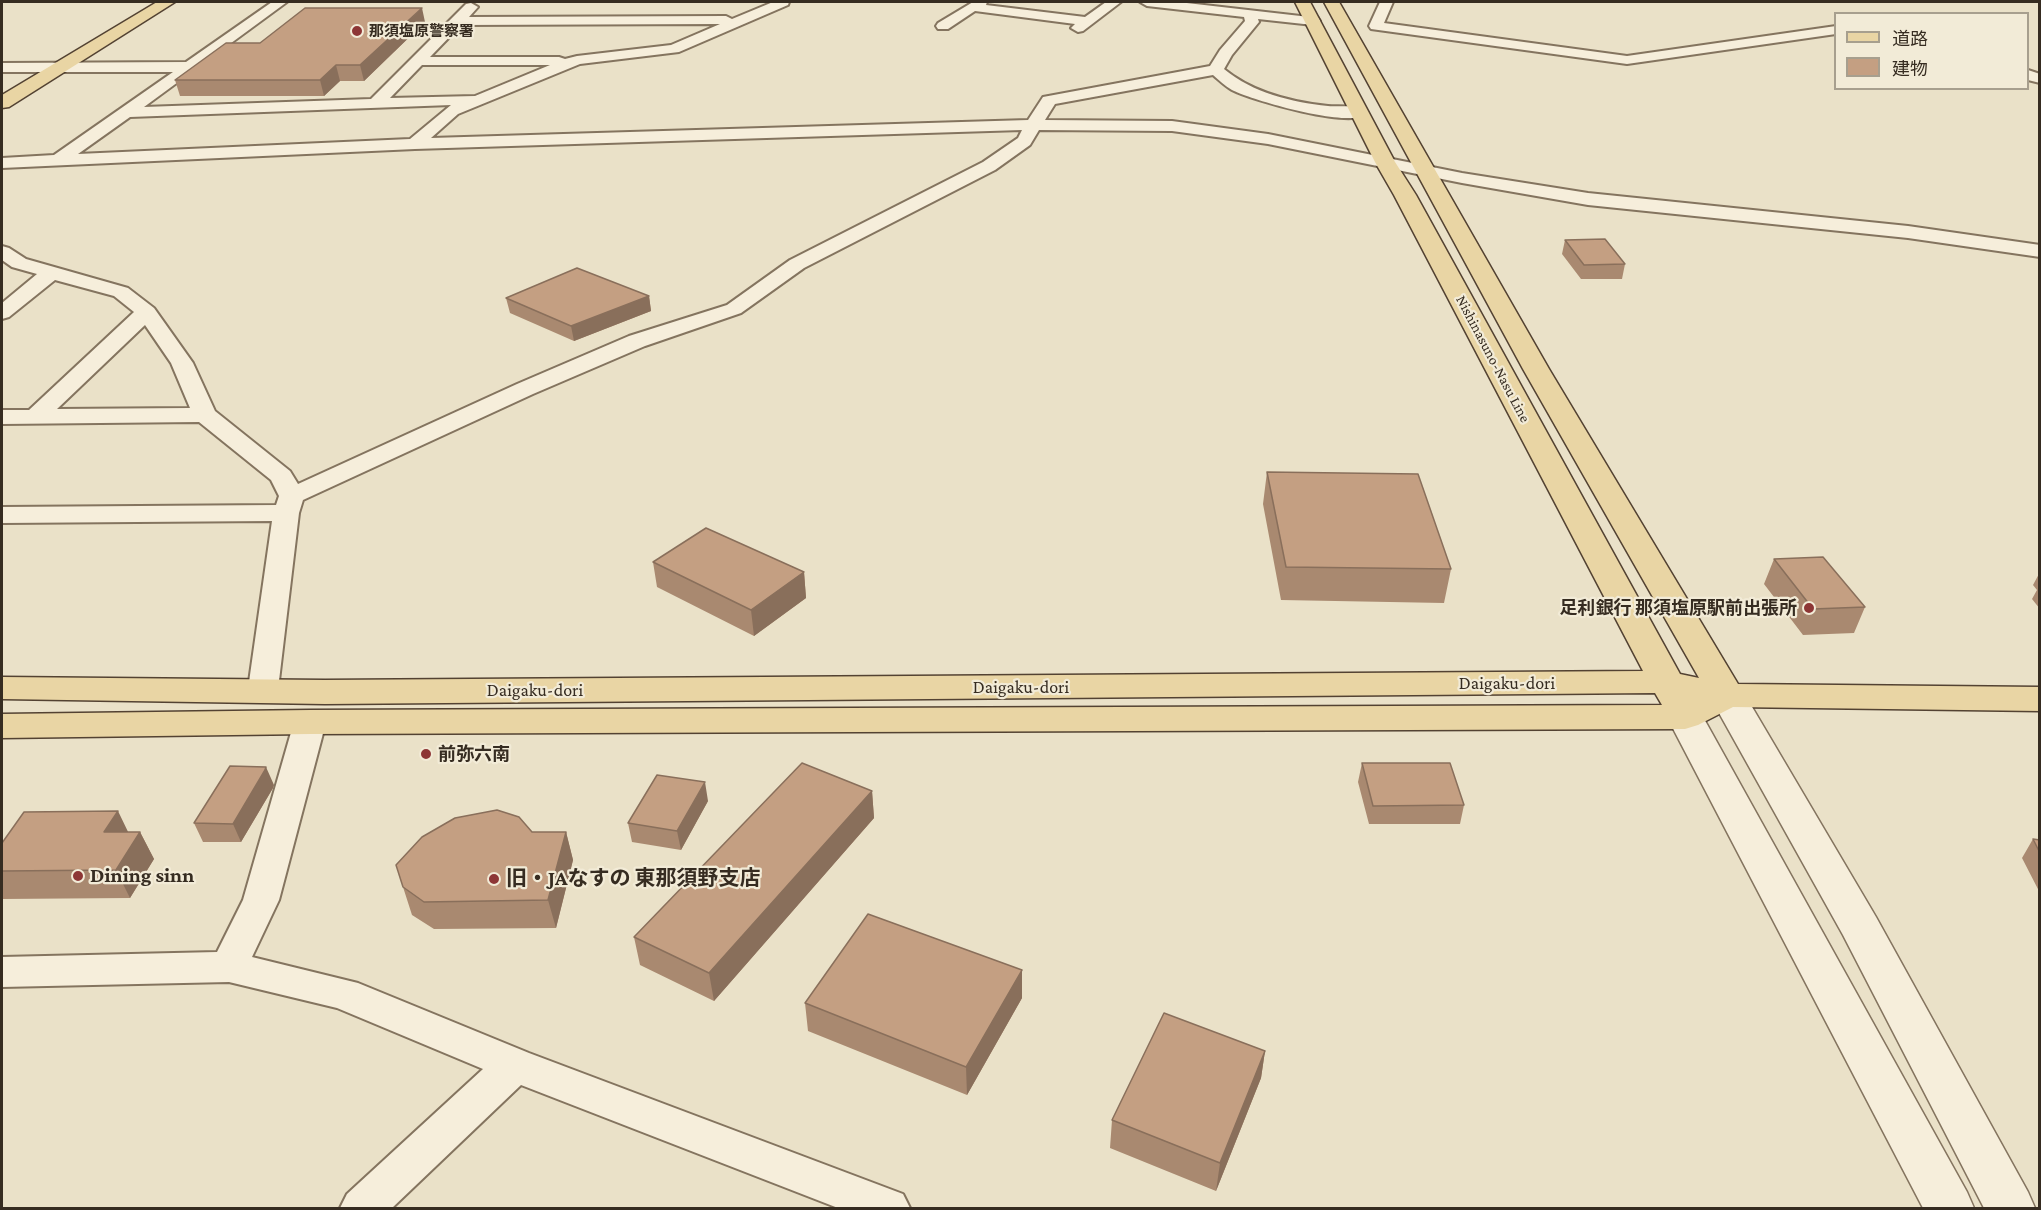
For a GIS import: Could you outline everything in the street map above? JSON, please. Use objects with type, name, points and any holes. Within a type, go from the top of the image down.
[{"type":"main road","points":[[2,91],[146,2]]},
{"type":"main road","points":[[2,103],[167,2]]},
{"type":"main road","name":"Nishinasuno-Nasu Line","points":[[1332,2],[1536,369],[1727,694]]},
{"type":"main road","name":"Nishinasuno-Nasu Line","points":[[1307,11],[1385,162],[1405,195],[1676,699]]},
{"type":"main road","name":"Daigaku-dori","points":[[2,688],[263,689],[325,692],[1676,699]]},
{"type":"main road","points":[[1676,699],[1727,694],[2040,699]]},
{"type":"main road","name":"Daigaku-dori","points":[[2,726],[1676,699]]},
{"type":"street","points":[[59,160],[280,2]]},
{"type":"street","points":[[375,104],[476,2]]},
{"type":"street","points":[[418,61],[577,60],[674,49],[783,2]]},
{"type":"street","points":[[942,26],[976,4],[1082,24],[1114,2]]},
{"type":"street","points":[[1147,2],[1251,15],[1307,11]]},
{"type":"street","points":[[1386,2],[1376,26],[1508,42],[1626,60],[1834,30]]},
{"type":"street","points":[[1216,70],[1225,53],[1252,22],[1251,15]]},
{"type":"street","points":[[457,21],[588,16],[740,20]]},
{"type":"street","points":[[415,144],[452,111],[474,100],[577,60]]},
{"type":"street","points":[[2,67],[189,67]]},
{"type":"street","points":[[2,515],[290,504],[545,380],[637,341],[734,309],[797,264],[989,166],[1024,141],[1049,100],[1216,70],[1236,86],[1281,100],[1338,113],[1360,113]]},
{"type":"street","points":[[127,112],[474,100]]},
{"type":"street","points":[[5,166],[59,160],[415,144],[1034,125],[1172,126],[1268,140],[1588,200],[1908,232],[2040,251]]},
{"type":"street","points":[[2,252],[19,263],[121,292],[147,312],[182,363],[204,416],[281,476],[290,504],[263,689]]},
{"type":"street","points":[[2,313],[51,272]]},
{"type":"street","points":[[35,417],[147,312]]},
{"type":"street","points":[[2,417],[204,416]]},
{"type":"street","points":[[1727,694],[1862,929],[2010,1209]]},
{"type":"street","points":[[1676,699],[1949,1209]]},
{"type":"street","points":[[229,968],[261,900],[310,722]]},
{"type":"street","points":[[2,972],[229,968],[344,994],[515,1065],[888,1209]]},
{"type":"street","points":[[362,1209],[515,1065]]},
{"type":"building","points":[[305,8],[422,8],[360,65],[336,65],[320,80],[175,80],[226,43],[260,43]]},
{"type":"building","points":[[1605,239],[1625,264],[1584,265],[1565,240]]},
{"type":"building","points":[[577,268],[649,296],[571,326],[506,298]]},
{"type":"building","points":[[1267,472],[1418,474],[1451,569],[1286,567]]},
{"type":"building","points":[[706,528],[804,572],[751,610],[653,562]]},
{"type":"building","points":[[1823,557],[1865,607],[1813,609],[1774,559]]},
{"type":"building","points":[[802,763],[872,791],[709,973],[634,937]]},
{"type":"building","points":[[1362,763],[1450,763],[1464,805],[1373,806]]},
{"type":"building","points":[[230,766],[266,767],[233,824],[194,823]]},
{"type":"building","points":[[657,775],[705,782],[677,831],[628,823]]},
{"type":"building","points":[[497,810],[519,817],[532,832],[566,832],[548,900],[424,902],[403,887],[396,865],[422,837],[455,818]]},
{"type":"building","points":[[118,811],[104,832],[140,832],[116,870],[2,871],[2,843],[24,812]]},
{"type":"building","points":[[2033,839],[2040,840],[2040,853]]},
{"type":"building","points":[[868,914],[1022,970],[966,1067],[805,1003]]},
{"type":"building","points":[[1164,1013],[1265,1051],[1220,1163],[1112,1120]]},
{"type":"place","name":"那須塩原警察署","points":[[357,31]]},
{"type":"place","name":"足利銀行 那須塩原駅前出張所","points":[[1809,608]]},
{"type":"place","name":"前弥六南","points":[[426,754]]},
{"type":"place","name":"Dining sinn","points":[[78,876]]},
{"type":"place","name":"旧・JAなすの 東那須野支店","points":[[494,879]]}]
